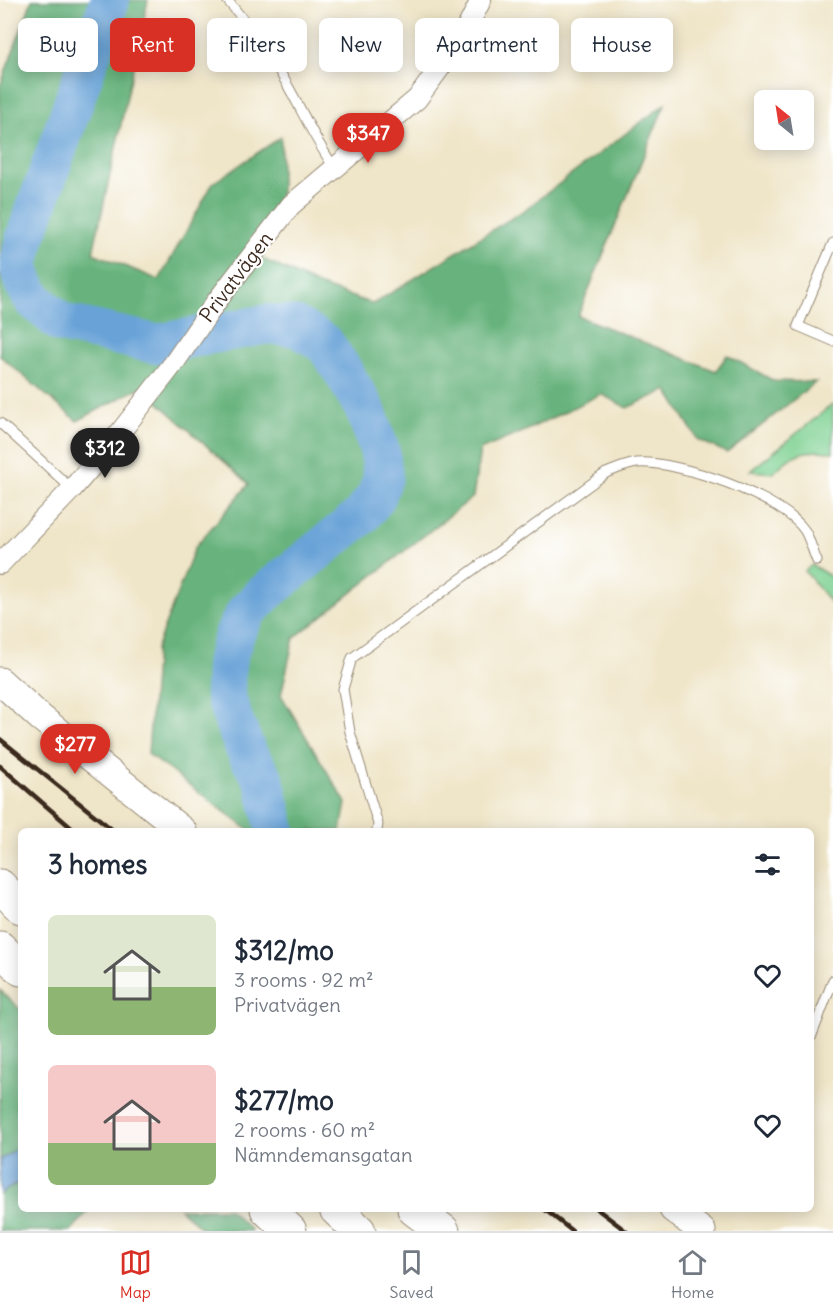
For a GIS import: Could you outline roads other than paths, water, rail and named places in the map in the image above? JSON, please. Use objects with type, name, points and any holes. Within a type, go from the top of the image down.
[{"type":"highway","points":[[0,948],[18,966]]},
{"type":"highway","points":[[270,1212],[290,1231]]},
{"type":"highway","points":[[339,1212],[359,1231]]},
{"type":"highway","points":[[418,1212],[443,1231]]},
{"type":"street","name":"Privatvägen","points":[[0,564],[72,489],[115,439],[291,205],[417,99],[450,54],[481,0]]},
{"type":"street","points":[[0,681],[41,718],[179,828]]},
{"type":"street","points":[[677,1212],[702,1231]]},
{"type":"lane","points":[[227,0],[244,20],[284,78],[319,146],[334,167]]},
{"type":"lane","points":[[833,243],[798,326],[833,341]]},
{"type":"lane","points":[[0,423],[72,489]]},
{"type":"lane","points":[[377,828],[350,732],[343,689],[352,658],[606,473],[636,463],[674,467],[727,482],[784,510],[805,531],[817,561]]},
{"type":"lane","points":[[814,1030],[833,980]]},
{"type":"water","points":[[18,1148],[18,1183],[0,1194],[0,1160]]},
{"type":"waterway","points":[[110,0],[25,239],[19,267],[24,283],[34,300],[61,323],[156,344],[268,324],[297,327],[324,343],[341,368],[366,411],[380,452],[383,477],[376,497],[361,516],[265,593],[246,612],[235,633],[226,662],[225,694],[247,753],[264,780],[275,828]]},
{"type":"railway","points":[[0,739],[110,828]]},
{"type":"railway","points":[[0,766],[72,828]]},
{"type":"railway","points":[[548,1212],[572,1231]]},
{"type":"railway","points":[[601,1212],[626,1231]]}]
